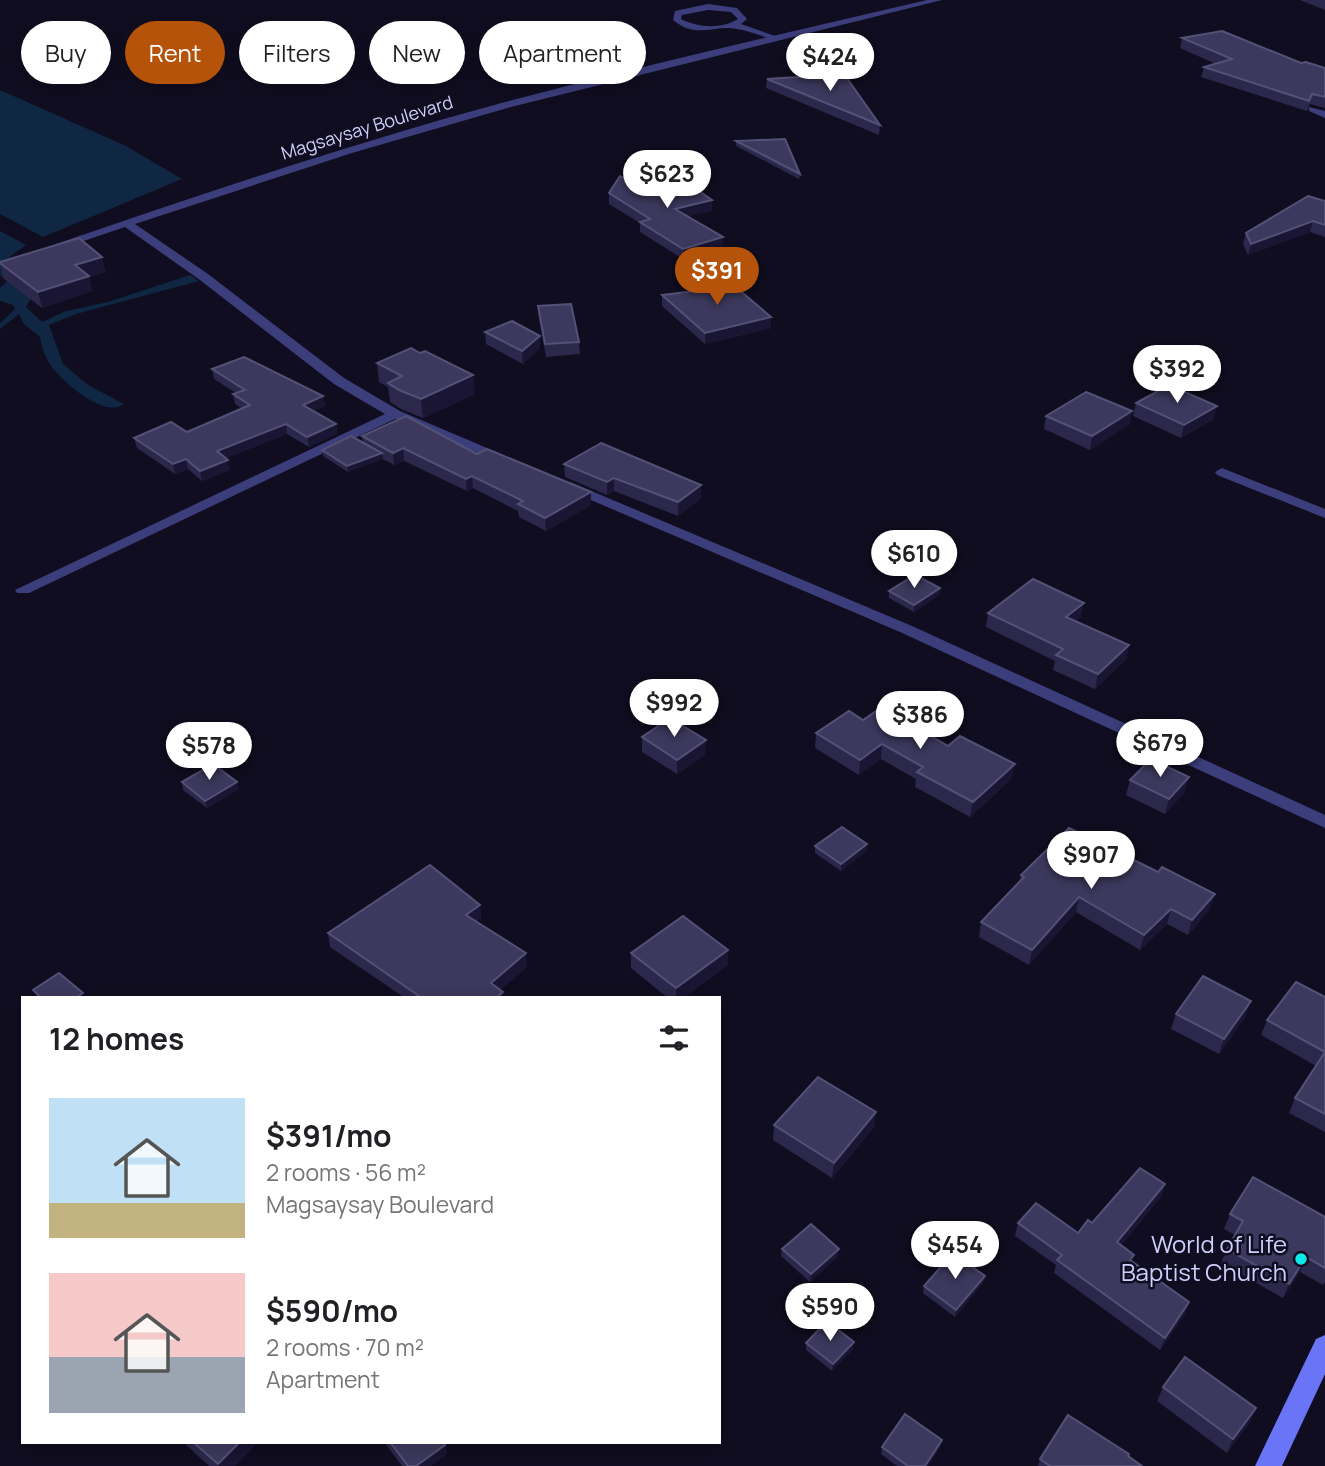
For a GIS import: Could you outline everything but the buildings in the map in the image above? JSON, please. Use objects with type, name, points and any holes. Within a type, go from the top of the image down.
[{"type":"street","name":"Magsaysay Boulevard","points":[[53,248],[215,191],[447,122],[774,37],[938,0]]},
{"type":"street","points":[[734,25],[743,16],[734,10],[718,7],[690,9],[676,17],[681,23],[696,27],[734,25],[774,37]]},
{"type":"street","points":[[1312,109],[1325,115]]},
{"type":"street","points":[[126,223],[197,273],[339,381],[395,414],[522,466]]},
{"type":"street","points":[[23,590],[395,414]]},
{"type":"street","points":[[1222,472],[1325,514]]},
{"type":"street","points":[[559,481],[906,629],[1325,822]]},
{"type":"street","points":[[1268,1466],[1325,1347]]},
{"type":"water","points":[[0,90],[126,146],[182,179],[43,237],[0,214]]},
{"type":"water","points":[[0,231],[26,245],[9,257],[39,284],[26,307],[42,322],[66,311],[108,302],[190,275],[199,281],[76,314],[49,325],[63,364],[88,385],[124,404],[106,407],[75,390],[52,367],[40,337],[24,324],[19,314],[0,329],[0,323],[15,309],[13,305],[0,301],[0,288],[7,281],[0,275]]},
{"type":"place","name":"World of Life Baptist Church","points":[[1301,1259]]}]
